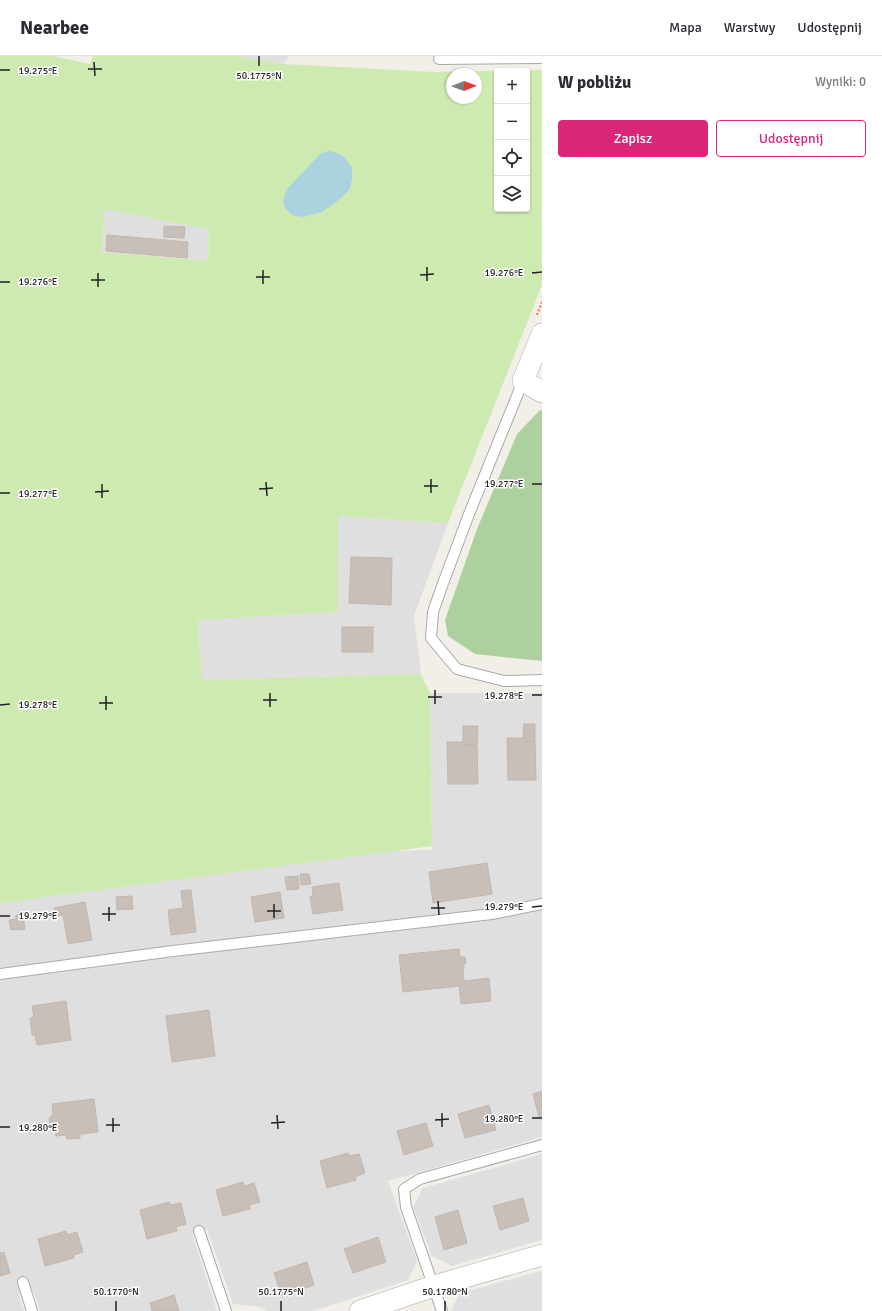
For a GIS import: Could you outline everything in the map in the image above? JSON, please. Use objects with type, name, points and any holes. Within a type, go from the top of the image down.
[{"type":"street","points":[[542,334],[523,381],[542,392]]},
{"type":"street","points":[[360,1311],[434,1286],[542,1255]]},
{"type":"lane","points":[[439,59],[542,58]]},
{"type":"lane","points":[[523,381],[469,514],[442,586],[433,612],[431,638],[457,669],[504,681],[542,680]]},
{"type":"lane","points":[[0,974],[188,949],[492,914],[542,904]]},
{"type":"lane","points":[[442,1311],[406,1207],[404,1189],[420,1179],[542,1145]]},
{"type":"lane","points":[[199,1231],[226,1311]]},
{"type":"lane","points":[[23,1282],[32,1311]]},
{"type":"shaded area","points":[[234,56],[289,56],[284,64]]},
{"type":"shaded area","points":[[105,209],[209,229],[208,261],[101,252]]},
{"type":"shaded area","points":[[338,516],[448,523],[414,616],[421,674],[202,680],[198,620],[338,612]]},
{"type":"shaded area","points":[[430,693],[542,693],[542,1137],[388,1181],[417,1261],[408,1280],[335,1304],[312,1311],[266,1311],[260,1307],[233,1304],[207,1229],[192,1233],[217,1311],[40,1311],[35,1295],[26,1280],[18,1282],[20,1299],[24,1311],[0,1311],[0,903],[389,851],[432,850]]},
{"type":"shaded area","points":[[542,1154],[542,1240],[452,1266],[432,1256],[413,1207],[423,1188]]},
{"type":"shaded area","points":[[542,1271],[542,1311],[451,1311],[460,1293]]},
{"type":"green space","points":[[0,56],[53,56],[90,64],[93,56],[234,56],[284,64],[446,72],[446,104],[482,104],[482,71],[494,71],[494,212],[530,212],[530,70],[542,70],[542,285],[448,523],[338,516],[338,612],[198,620],[202,680],[421,674],[430,693],[432,846],[0,903]],"holes":[[[105,209],[209,229],[208,261],[101,252]]]},
{"type":"green space","points":[[540,410],[542,411],[542,661],[475,654],[448,636],[445,620],[477,529],[517,434]]},
{"type":"water","points":[[330,151],[342,155],[352,167],[350,189],[340,199],[322,212],[302,217],[292,215],[285,208],[283,200],[287,189],[321,153]]},
{"type":"building","points":[[164,226],[185,227],[184,238],[164,237]]},
{"type":"building","points":[[107,235],[188,242],[187,258],[106,251]]},
{"type":"building","points":[[351,557],[392,558],[391,605],[349,603]]},
{"type":"building","points":[[342,627],[373,627],[373,652],[342,652]]},
{"type":"building","points":[[524,724],[535,724],[535,741],[526,741],[526,738],[523,738]]},
{"type":"building","points":[[463,726],[478,726],[477,745],[466,745],[466,742],[463,742]]},
{"type":"building","points":[[507,738],[526,738],[526,741],[535,741],[536,780],[508,780]]},
{"type":"building","points":[[447,742],[466,742],[466,745],[477,745],[478,784],[448,784]]},
{"type":"building","points":[[487,863],[492,894],[433,903],[429,872]]},
{"type":"building","points":[[300,874],[309,874],[311,884],[301,885]]},
{"type":"building","points":[[298,876],[299,889],[287,890],[285,877]]},
{"type":"building","points":[[339,883],[343,910],[313,914],[310,897],[313,896],[312,887]]},
{"type":"building","points":[[191,890],[196,932],[171,935],[168,910],[183,908],[181,891]]},
{"type":"building","points":[[280,892],[284,918],[255,922],[251,897]]},
{"type":"building","points":[[132,896],[133,909],[117,910],[116,897]]},
{"type":"building","points":[[85,902],[92,940],[68,944],[63,915],[55,916],[54,908]]},
{"type":"building","points":[[23,914],[25,929],[11,930],[9,920],[16,919],[16,915]]},
{"type":"building","points":[[459,949],[460,957],[465,957],[466,963],[464,963],[463,970],[464,981],[489,978],[491,1001],[461,1004],[459,986],[403,992],[399,955]]},
{"type":"building","points":[[66,1001],[71,1040],[37,1045],[35,1035],[32,1035],[30,1018],[34,1017],[32,1006]]},
{"type":"building","points":[[209,1010],[215,1056],[172,1062],[166,1016]]},
{"type":"building","points":[[542,1091],[542,1116],[539,1117],[533,1094]]},
{"type":"building","points":[[94,1099],[98,1132],[80,1134],[80,1138],[67,1139],[66,1135],[56,1136],[55,1127],[50,1124],[49,1118],[53,1115],[52,1104]]},
{"type":"building","points":[[489,1105],[496,1130],[465,1138],[458,1114]]},
{"type":"building","points":[[426,1123],[433,1146],[404,1155],[397,1131]]},
{"type":"building","points":[[348,1153],[349,1156],[359,1154],[365,1173],[355,1177],[356,1180],[327,1188],[320,1161]]},
{"type":"building","points":[[243,1182],[244,1186],[254,1183],[260,1202],[249,1205],[250,1209],[223,1216],[216,1190]]},
{"type":"building","points":[[523,1198],[529,1221],[500,1230],[493,1206]]},
{"type":"building","points":[[169,1202],[170,1205],[181,1203],[186,1224],[176,1227],[177,1231],[147,1239],[140,1210]]},
{"type":"building","points":[[458,1210],[467,1243],[444,1250],[435,1217]]},
{"type":"building","points":[[66,1231],[67,1235],[77,1232],[83,1252],[73,1255],[74,1258],[45,1266],[38,1239]]},
{"type":"building","points":[[378,1237],[386,1262],[353,1273],[344,1249]]},
{"type":"building","points":[[4,1252],[10,1273],[0,1276],[0,1253]]},
{"type":"building","points":[[307,1262],[314,1285],[282,1296],[274,1273]]},
{"type":"building","points":[[174,1295],[179,1311],[152,1311],[150,1303]]}]
